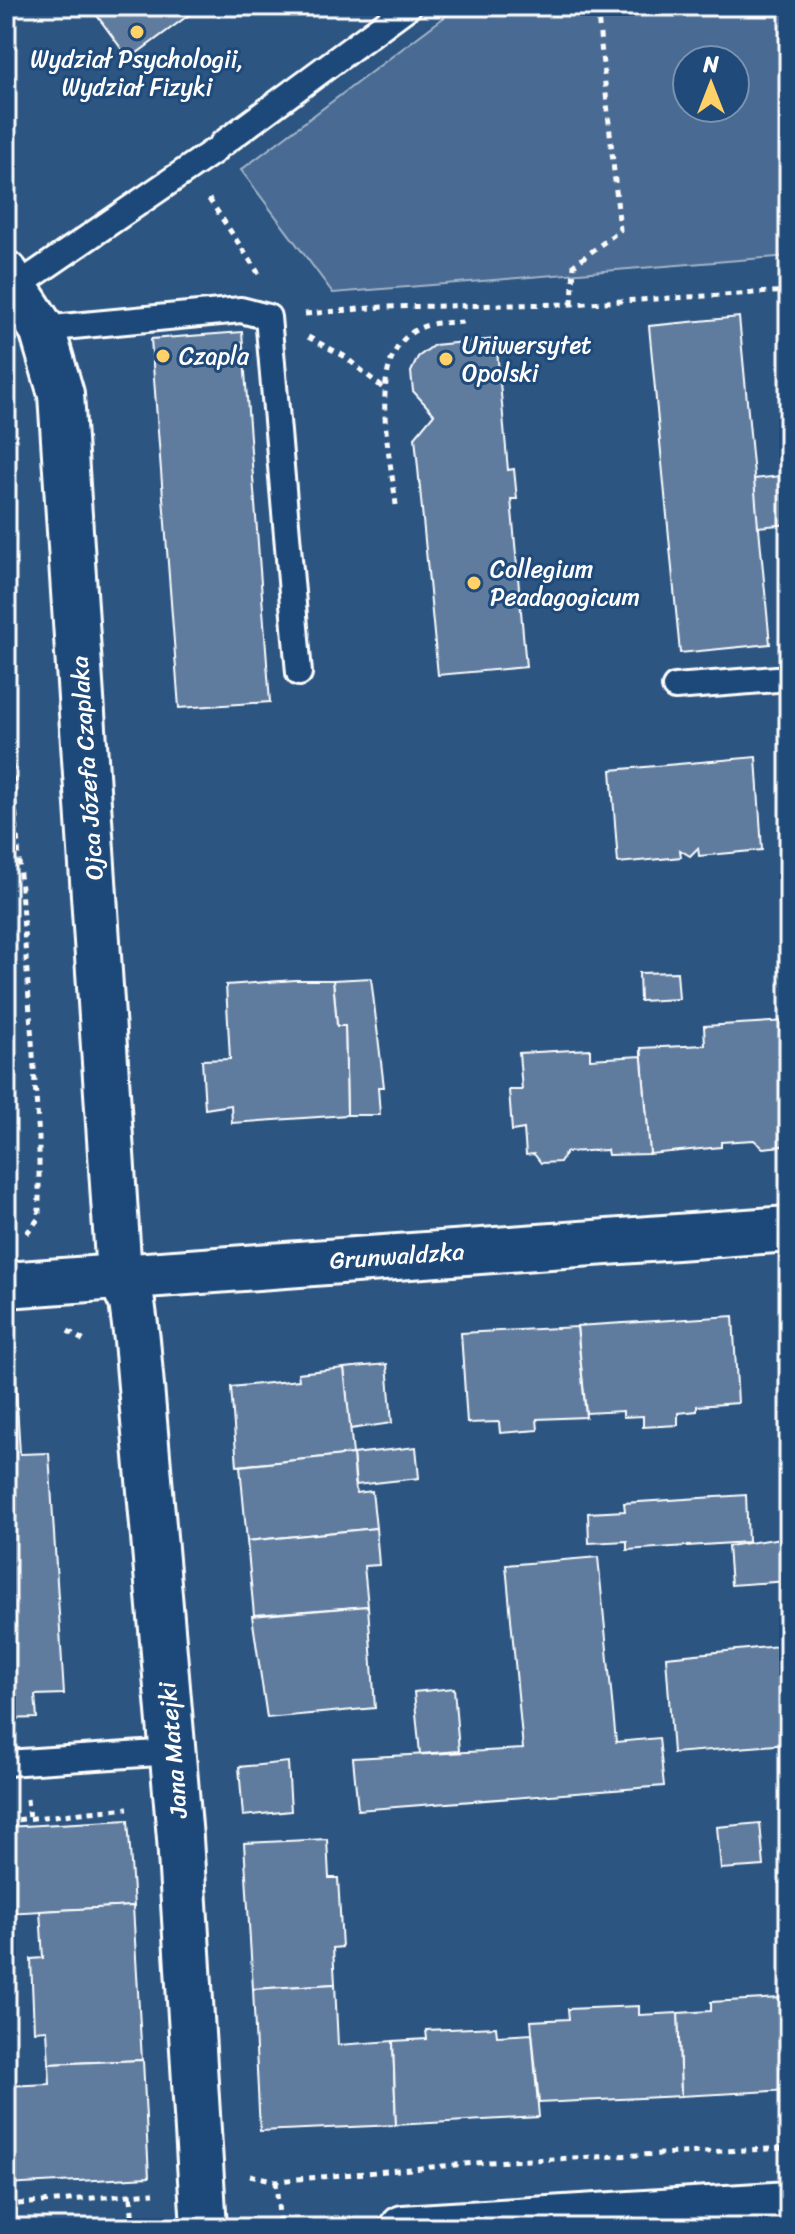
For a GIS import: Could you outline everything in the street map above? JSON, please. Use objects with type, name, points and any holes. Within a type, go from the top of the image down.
[{"type":"street","name":"Ojca Józefa Czaplaka","points":[[11,280],[42,329],[61,394],[119,1275]]},
{"type":"street","name":"Grunwaldzka","points":[[6,1285],[789,1229]]},
{"type":"street","name":"Jana Matejki","points":[[119,1275],[132,1302],[137,1340],[173,1752],[204,2228]]},
{"type":"street","points":[[403,2228],[789,2204]]},
{"type":"lane","points":[[11,280],[189,169],[409,6]]},
{"type":"lane","points":[[42,329],[241,310],[268,317],[299,673]]},
{"type":"lane","points":[[675,687],[789,678]]},
{"type":"lane","points":[[6,1763],[173,1752]]},
{"type":"path","points":[[572,304],[574,265],[620,230],[597,6]]},
{"type":"path","points":[[189,169],[264,280],[268,317]]},
{"type":"path","points":[[268,317],[382,307],[572,304],[789,291]]},
{"type":"path","points":[[268,317],[344,356],[383,388]]},
{"type":"path","points":[[396,505],[383,388],[392,355],[404,339],[431,324],[463,322]]},
{"type":"path","points":[[6,681],[39,1138],[39,1218],[22,1239]]},
{"type":"path","points":[[6,1821],[136,1807]]},
{"type":"path","points":[[248,2174],[262,2181],[276,2181],[488,2162],[789,2148]]},
{"type":"path","points":[[276,2181],[280,2228]]},
{"type":"path","points":[[131,2197],[133,2228]]},
{"type":"shaded area","points":[[459,6],[789,6],[789,256],[333,293],[241,170]]},
{"type":"building","name":"Wydział Psychologii, Wydział Fizyki","points":[[90,6],[201,6],[129,59]]},
{"type":"building","points":[[739,317],[770,644],[680,653],[649,326]]},
{"type":"building","points":[[242,332],[270,702],[179,708],[151,339]]},
{"type":"building","name":"Collegium Peadagogicum","points":[[496,339],[508,470],[514,469],[517,499],[511,499],[526,667],[438,675],[415,437],[434,414],[413,391],[411,372],[418,357],[434,345]]},
{"type":"building","points":[[789,475],[789,524],[758,527],[754,479]]},
{"type":"building","points":[[756,757],[762,850],[699,856],[698,848],[690,856],[680,850],[681,857],[618,863],[611,770]]},
{"type":"building","points":[[6,967],[15,1073],[6,1074]]},
{"type":"building","points":[[677,972],[679,999],[640,1001],[639,973]]},
{"type":"building","points":[[371,978],[384,1087],[378,1087],[380,1115],[347,1115],[345,1026],[337,1026],[333,980]]},
{"type":"building","points":[[333,980],[337,1026],[345,1026],[347,1115],[232,1123],[231,1105],[205,1109],[202,1060],[230,1059],[226,985]]},
{"type":"building","points":[[788,1021],[789,1139],[782,1146],[763,1148],[754,1140],[721,1142],[721,1147],[650,1154],[641,1048],[705,1045],[704,1026]]},
{"type":"building","points":[[641,1048],[650,1154],[608,1155],[607,1150],[566,1152],[560,1162],[541,1163],[534,1154],[526,1155],[524,1129],[512,1131],[509,1090],[522,1090],[519,1053],[590,1049],[590,1059],[641,1056]]},
{"type":"building","points":[[6,1091],[10,1158],[6,1159]]},
{"type":"building","points":[[733,1316],[738,1403],[697,1406],[697,1411],[678,1413],[678,1425],[643,1427],[643,1416],[623,1417],[623,1411],[586,1413],[577,1326]]},
{"type":"building","points":[[577,1327],[586,1417],[537,1419],[538,1430],[500,1433],[499,1422],[467,1423],[461,1333]]},
{"type":"building","points":[[387,1364],[392,1423],[350,1429],[344,1368]]},
{"type":"building","points":[[344,1368],[353,1454],[237,1466],[231,1387],[299,1380],[298,1373]]},
{"type":"building","points":[[15,1370],[20,1454],[49,1453],[64,1694],[35,1695],[37,1718],[6,1719],[6,1371]]},
{"type":"building","points":[[416,1447],[419,1478],[356,1485],[353,1454]]},
{"type":"building","points":[[353,1454],[356,1493],[372,1491],[376,1528],[247,1541],[240,1466]]},
{"type":"building","points":[[746,1495],[748,1542],[627,1550],[627,1541],[589,1543],[588,1513],[625,1511],[624,1503]]},
{"type":"building","points":[[376,1528],[379,1565],[364,1566],[368,1606],[254,1615],[247,1541]]},
{"type":"building","points":[[789,1537],[789,1581],[731,1585],[728,1546]]},
{"type":"building","points":[[598,1557],[616,1742],[659,1738],[664,1786],[358,1810],[353,1758],[523,1749],[506,1565]]},
{"type":"building","points":[[368,1606],[375,1708],[267,1718],[252,1616]]},
{"type":"building","points":[[789,1645],[789,1744],[673,1753],[666,1657]]},
{"type":"building","points":[[454,1688],[459,1751],[420,1754],[414,1692]]},
{"type":"building","points":[[288,1762],[291,1811],[243,1816],[239,1767]]},
{"type":"building","points":[[128,1820],[134,1906],[6,1913],[6,1827]]},
{"type":"building","points":[[760,1823],[764,1866],[721,1869],[717,1827]]},
{"type":"building","points":[[327,1839],[329,1878],[338,1878],[342,1947],[333,1948],[335,1984],[253,1989],[244,1843]]},
{"type":"building","points":[[133,1906],[142,2060],[49,2064],[47,2030],[34,2031],[31,1959],[43,1958],[40,1911]]},
{"type":"building","points":[[335,1984],[338,2045],[393,2041],[396,2125],[260,2131],[253,1989]]},
{"type":"building","points":[[781,1998],[782,2008],[789,2007],[789,2090],[681,2096],[678,2013],[711,2011],[711,2002]]},
{"type":"building","points":[[639,2006],[639,2015],[678,2013],[681,2096],[539,2103],[531,2021],[569,2019],[568,2009]]},
{"type":"building","points":[[496,2027],[497,2036],[532,2034],[539,2117],[396,2125],[393,2041],[427,2039],[426,2030]]},
{"type":"building","points":[[143,2060],[149,2177],[6,2185],[6,2086],[50,2084],[49,2064]]},
{"type":"place","name":"Wydział Psychologii, Wydział Fizyki","points":[[137,32]]},
{"type":"place","name":"Czapla","points":[[163,356]]},
{"type":"place","name":"Uniwersytet Opolski","points":[[446,359]]},
{"type":"place","name":"Collegium Peadagogicum","points":[[474,583]]}]
